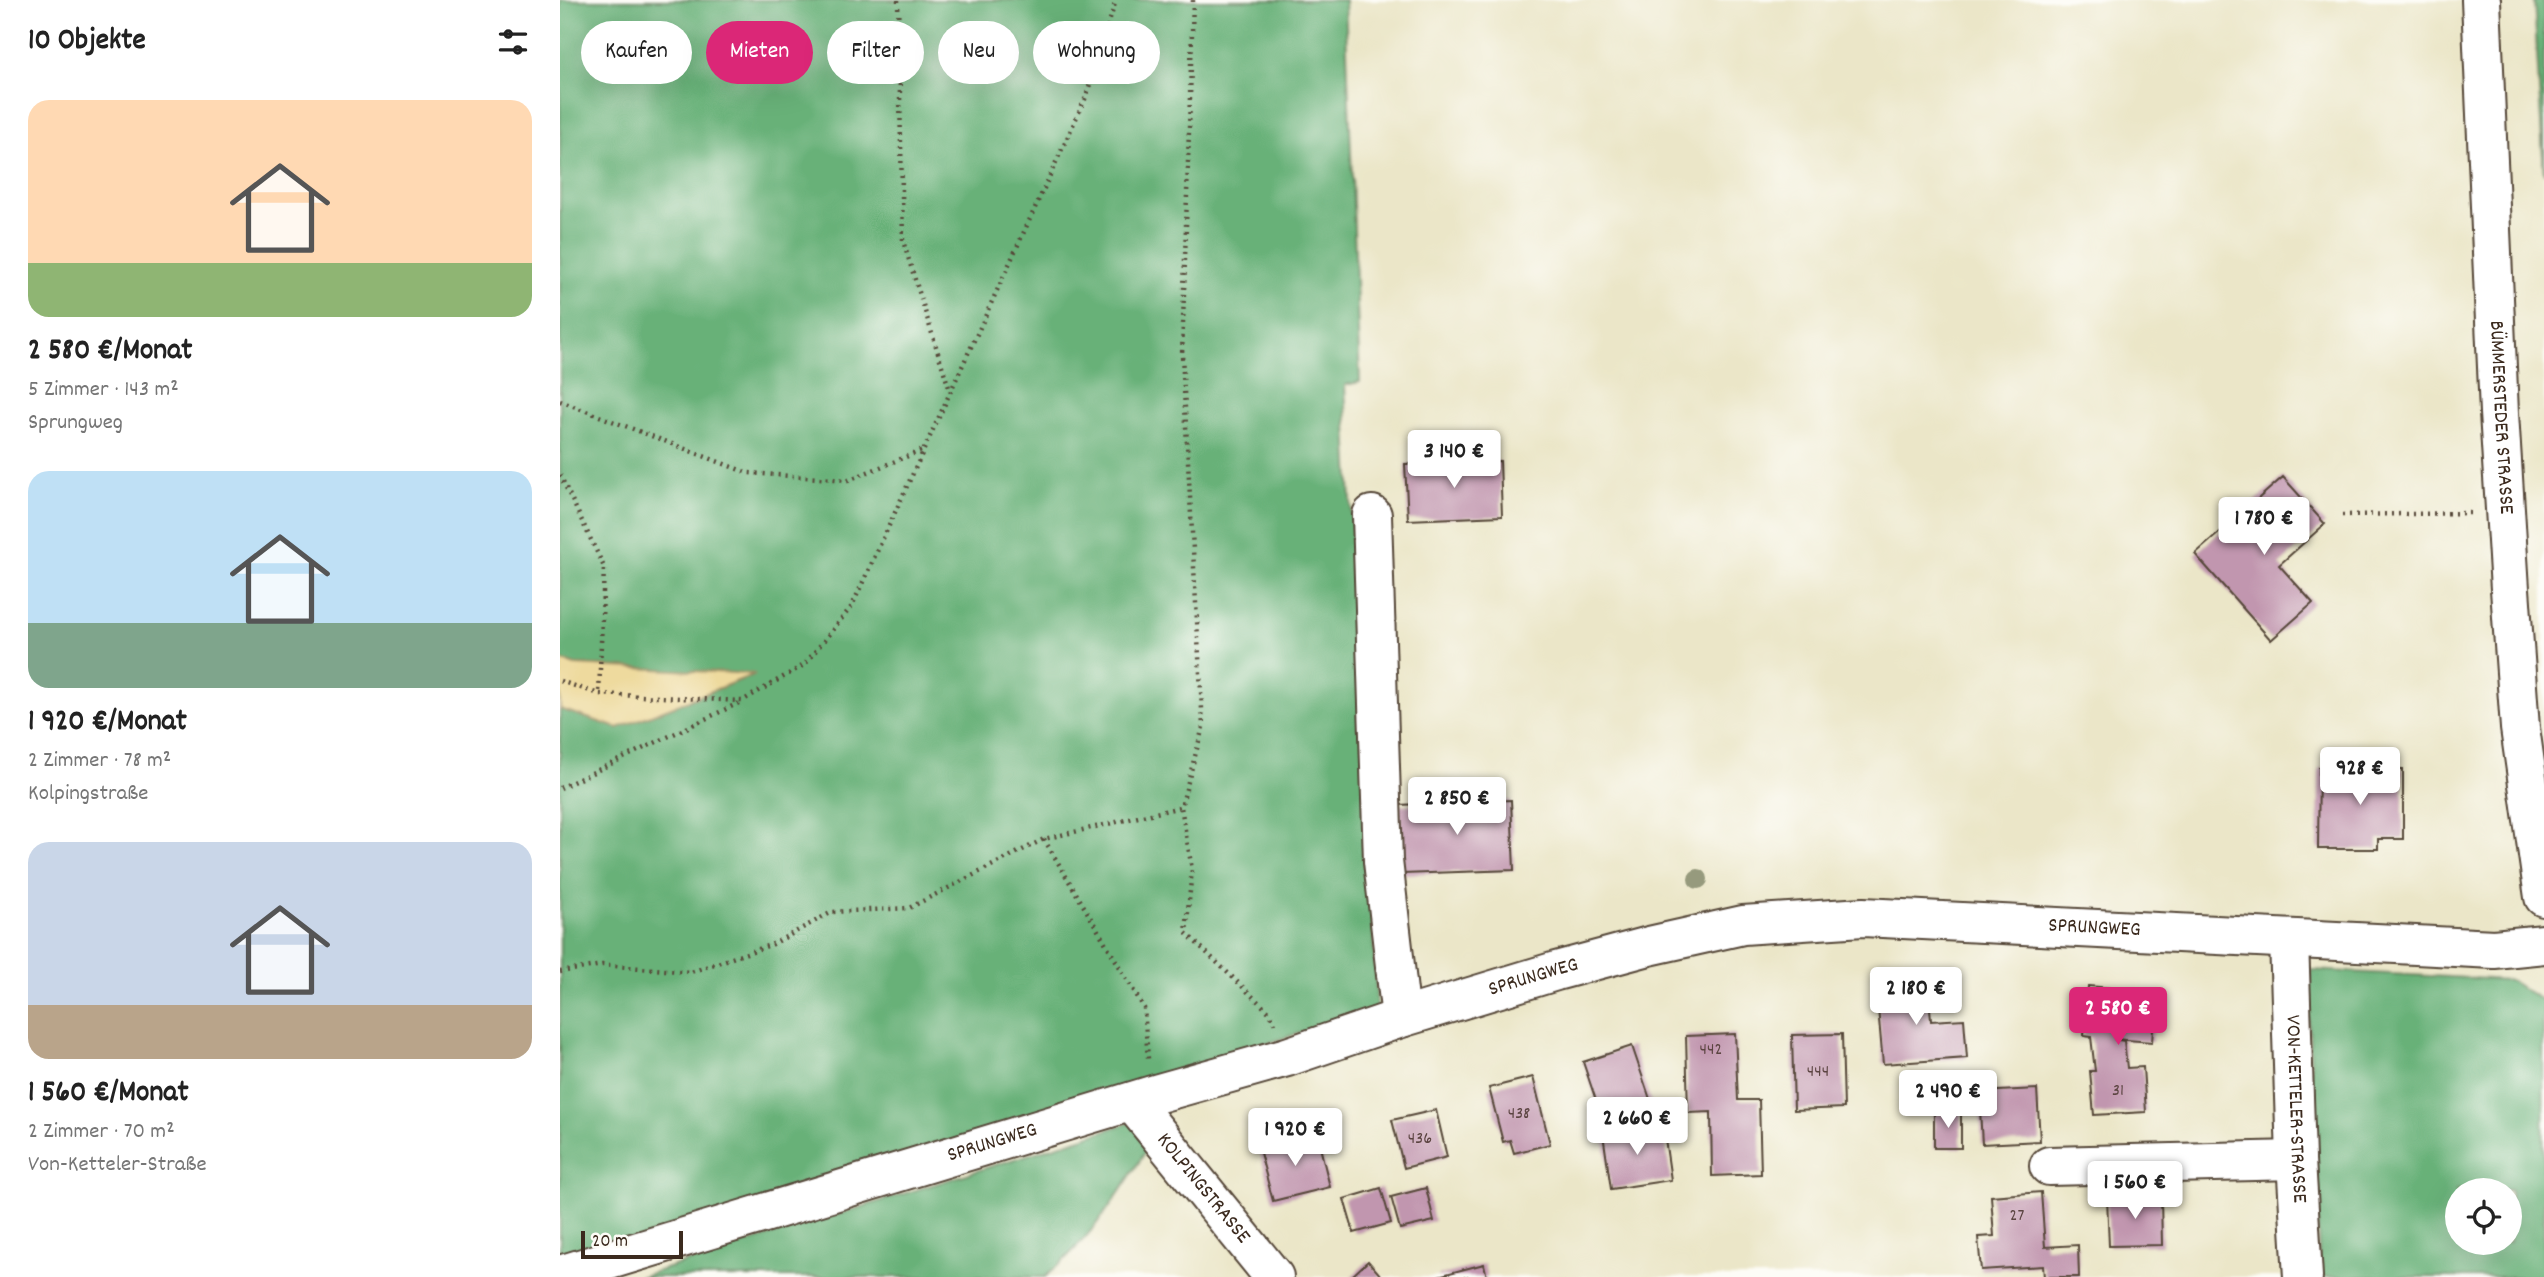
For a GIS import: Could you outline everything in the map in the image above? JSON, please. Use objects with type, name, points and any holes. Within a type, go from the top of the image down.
[{"type":"street","name":"BÜMMERSTEDER STRASSE","points":[[2481,0],[2498,399],[2510,589],[2520,729],[2544,897]]},
{"type":"street","points":[[1372,515],[1383,861],[1401,1018]]},
{"type":"street","name":"SPRUNGWEG","points":[[560,1275],[1146,1097],[1287,1057],[1401,1018],[1582,964],[1743,925],[1863,917],[2494,949],[2544,944]]},
{"type":"street","name":"VON-KETTELER-STRASSE","points":[[2289,939],[2295,1160],[2303,1277]]},
{"type":"street","name":"KOLPINGSTRASSE","points":[[1146,1097],[1274,1277]]},
{"type":"street","points":[[2049,1166],[2295,1160]]},
{"type":"path","points":[[898,0],[903,241],[950,392]]},
{"type":"path","points":[[560,788],[742,701],[804,666],[852,606],[1086,97],[1116,0]]},
{"type":"path","points":[[1193,0],[1182,355],[1203,727],[1181,807],[1192,869],[1186,933],[1270,1013],[1287,1057]]},
{"type":"path","points":[[560,401],[748,473],[848,481],[923,450]]},
{"type":"path","points":[[560,475],[604,567],[599,694]]},
{"type":"path","points":[[2342,515],[2462,513]]},
{"type":"path","points":[[560,681],[599,694],[742,701]]},
{"type":"path","points":[[560,972],[602,965],[691,972],[774,944],[832,912],[909,908],[1044,839],[1181,807]]},
{"type":"path","points":[[1044,839],[1144,1008],[1148,1068],[1146,1097]]},
{"type":"green space","points":[[560,0],[1345,0],[1360,382],[1345,385],[1377,1009],[560,1264],[560,709],[618,728],[753,675],[575,665],[560,660]]},
{"type":"green space","points":[[2534,0],[2544,0],[2544,174]]},
{"type":"green space","points":[[2311,970],[2509,980],[2543,1001],[2544,1277],[2320,1277],[2308,1003]]},
{"type":"green space","points":[[1132,1122],[1150,1144],[1090,1232],[1045,1277],[639,1277]]},
{"type":"sand","points":[[560,660],[575,665],[755,674],[618,728],[560,709]]},
{"type":"building","points":[[1500,461],[1502,516],[1408,520],[1405,464]]},
{"type":"building","points":[[2283,477],[2325,524],[2279,565],[2313,603],[2271,640],[2195,554]]},
{"type":"building","points":[[2319,768],[2403,769],[2403,839],[2378,839],[2378,849],[2318,849]]},
{"type":"building","points":[[1511,800],[1514,870],[1402,874],[1399,805]]},
{"type":"building","points":[[1928,982],[1931,1021],[1964,1019],[1967,1058],[1883,1064],[1876,986]]},
{"type":"building","points":[[2088,986],[2156,992],[2152,1042],[2114,1039],[2124,1041],[2127,1068],[2143,1067],[2146,1112],[2094,1115],[2090,1071],[2095,1071],[2091,1037],[2084,1036]]},
{"type":"building","points":[[1735,1034],[1738,1100],[1759,1100],[1761,1174],[1712,1176],[1711,1112],[1688,1113],[1686,1036]]},
{"type":"building","points":[[1842,1034],[1844,1108],[1794,1110],[1792,1035]]},
{"type":"building","points":[[1632,1046],[1651,1102],[1602,1118],[1583,1062]]},
{"type":"building","points":[[1533,1077],[1550,1144],[1514,1153],[1510,1140],[1503,1142],[1489,1088]]},
{"type":"building","points":[[2037,1089],[2040,1141],[1982,1144],[1979,1092]]},
{"type":"building","points":[[1436,1110],[1447,1157],[1404,1168],[1392,1120]]},
{"type":"building","points":[[1934,1113],[1961,1113],[1961,1148],[1934,1148]]},
{"type":"building","points":[[1663,1125],[1671,1180],[1611,1189],[1603,1134]]},
{"type":"building","points":[[1317,1135],[1330,1187],[1273,1201],[1259,1149]]},
{"type":"building","points":[[1381,1188],[1391,1223],[1354,1233],[1344,1199]]},
{"type":"building","points":[[1426,1188],[1434,1221],[1400,1229],[1391,1197]]},
{"type":"building","points":[[2041,1192],[2045,1247],[2078,1245],[2079,1277],[2044,1277],[2043,1266],[1981,1270],[1978,1237],[1994,1236],[1991,1196]]},
{"type":"building","points":[[2161,1197],[2162,1245],[2109,1246],[2107,1198]]},
{"type":"building","points":[[1368,1261],[1382,1277],[1351,1277]]},
{"type":"building","points":[[1484,1264],[1487,1277],[1438,1277],[1438,1276]]}]
